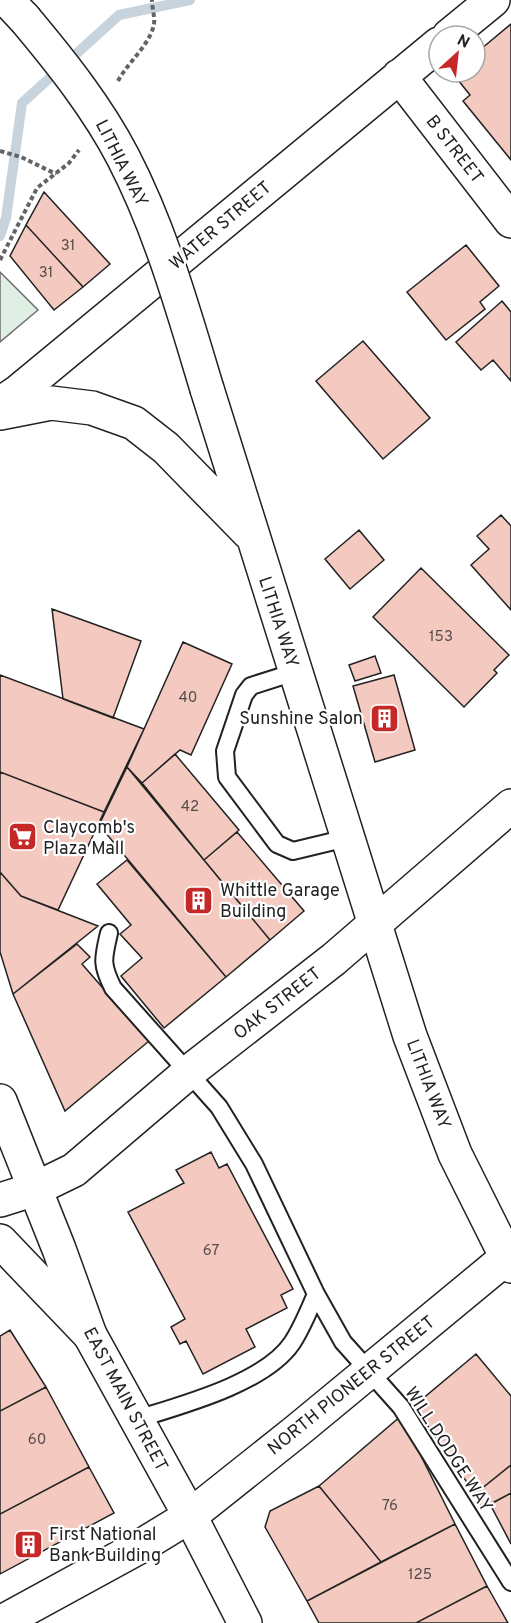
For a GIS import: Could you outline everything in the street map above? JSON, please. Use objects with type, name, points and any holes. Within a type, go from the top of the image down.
[{"type":"main road","points":[[464,24],[493,0]]},
{"type":"main road","name":"LITHIA WAY","points":[[16,10],[87,97],[123,156],[146,208],[174,283],[410,1036],[455,1154],[510,1259]]},
{"type":"main road","name":"WATER STREET","points":[[0,404],[19,391],[427,54]]},
{"type":"main road","name":"B STREET","points":[[399,76],[511,221]]},
{"type":"main road","points":[[0,412],[51,403],[92,408],[134,423],[166,448],[252,537]]},
{"type":"main road","name":"OAK STREET","points":[[0,1200],[4,1201],[36,1190],[74,1170],[189,1072],[334,959],[511,806]]},
{"type":"main road","name":"EAST MAIN STREET","points":[[0,1101],[90,1335],[245,1623]]},
{"type":"main road","points":[[0,1241],[90,1335]]},
{"type":"main road","name":"NORTH PIONEER STREET","points":[[0,1623],[141,1546],[189,1516],[510,1259]]},
{"type":"lane","points":[[295,672],[251,686],[244,695],[225,751],[227,777],[277,844],[293,851],[347,838]]},
{"type":"lane","name":"WILL DODGE WAY","points":[[109,933],[104,955],[104,970],[114,988],[219,1107],[254,1164],[316,1294],[343,1341],[401,1407],[511,1582]]},
{"type":"lane","points":[[137,1419],[238,1383],[268,1367],[291,1345],[316,1294]]},
{"type":"path","points":[[152,0],[154,22]]},
{"type":"path","points":[[2,151],[21,157],[56,174]]},
{"type":"green space","points":[[0,272],[38,310],[0,342]]},
{"type":"building","points":[[511,24],[511,160],[463,101],[470,95],[461,84],[487,84],[487,44]]},
{"type":"building","points":[[44,192],[110,264],[83,287],[26,225]]},
{"type":"building","points":[[26,225],[83,287],[54,310],[10,256]]},
{"type":"building","points":[[466,245],[499,286],[480,302],[485,309],[446,340],[407,292]]},
{"type":"building","points":[[502,301],[511,312],[511,381],[493,360],[481,370],[456,342]]},
{"type":"building","points":[[363,341],[430,418],[383,459],[316,381]]},
{"type":"building","points":[[501,515],[511,526],[511,610],[471,565],[489,549],[477,536]]},
{"type":"building","points":[[359,530],[384,560],[350,589],[325,559]]},
{"type":"building","points":[[421,568],[509,655],[494,670],[497,673],[464,707],[373,617]]},
{"type":"building","points":[[52,609],[141,641],[113,718],[63,699]]},
{"type":"building","points":[[183,642],[232,664],[191,755],[180,750],[142,783],[127,767]]},
{"type":"building","points":[[375,656],[381,673],[355,681],[349,665]]},
{"type":"building","points":[[0,675],[144,729],[104,812],[0,772]]},
{"type":"building","name":"Sunshine Salon","points":[[394,675],[415,750],[375,762],[353,686]]},
{"type":"building","points":[[175,754],[239,830],[204,860],[142,783]]},
{"type":"building","name":"Whittle Garage Building","points":[[127,767],[270,940],[226,977],[99,825]]},
{"type":"building","points":[[0,772],[104,812],[58,910],[21,896],[0,872]]},
{"type":"building","points":[[237,832],[304,911],[270,940],[204,860]]},
{"type":"building","points":[[127,860],[226,977],[164,1028],[121,976],[142,958],[120,934],[131,925],[97,884]]},
{"type":"building","points":[[0,872],[21,896],[98,926],[13,994],[0,952]]},
{"type":"building","points":[[77,944],[90,957],[82,964],[149,1041],[65,1111],[13,994]]},
{"type":"building","points":[[211,1152],[219,1168],[227,1164],[293,1289],[281,1295],[287,1308],[246,1329],[255,1347],[203,1374],[186,1341],[180,1344],[171,1327],[185,1319],[128,1212],[184,1183],[176,1170]]},
{"type":"building","points":[[10,1330],[46,1387],[0,1411],[0,1336]]},
{"type":"building","points":[[476,1354],[511,1396],[511,1465],[475,1494],[414,1406]]},
{"type":"building","points":[[46,1387],[89,1467],[0,1514],[0,1411]]},
{"type":"building","points":[[401,1416],[455,1524],[381,1562],[319,1486]]},
{"type":"building","points":[[511,1465],[511,1493],[482,1509],[475,1494]]},
{"type":"building","name":"First National Bank Building","points":[[89,1467],[114,1513],[0,1574],[0,1514]]},
{"type":"building","points":[[319,1486],[381,1562],[307,1601],[265,1527],[270,1511]]},
{"type":"building","points":[[511,1493],[511,1544],[490,1504]]},
{"type":"building","points":[[455,1524],[487,1586],[416,1623],[319,1623],[307,1601]]},
{"type":"building","points":[[487,1586],[508,1623],[416,1623]]},
{"type":"waterway","points":[[0,236],[6,218],[22,103],[119,15],[190,0]]},
{"type":"place","name":"Sunshine Salon","points":[[384,718]]},
{"type":"place","name":"Claycomb's Plaza Mall","points":[[22,837]]},
{"type":"place","name":"Whittle Garage Building","points":[[199,900]]},
{"type":"place","name":"First National Bank Building","points":[[28,1544]]}]
